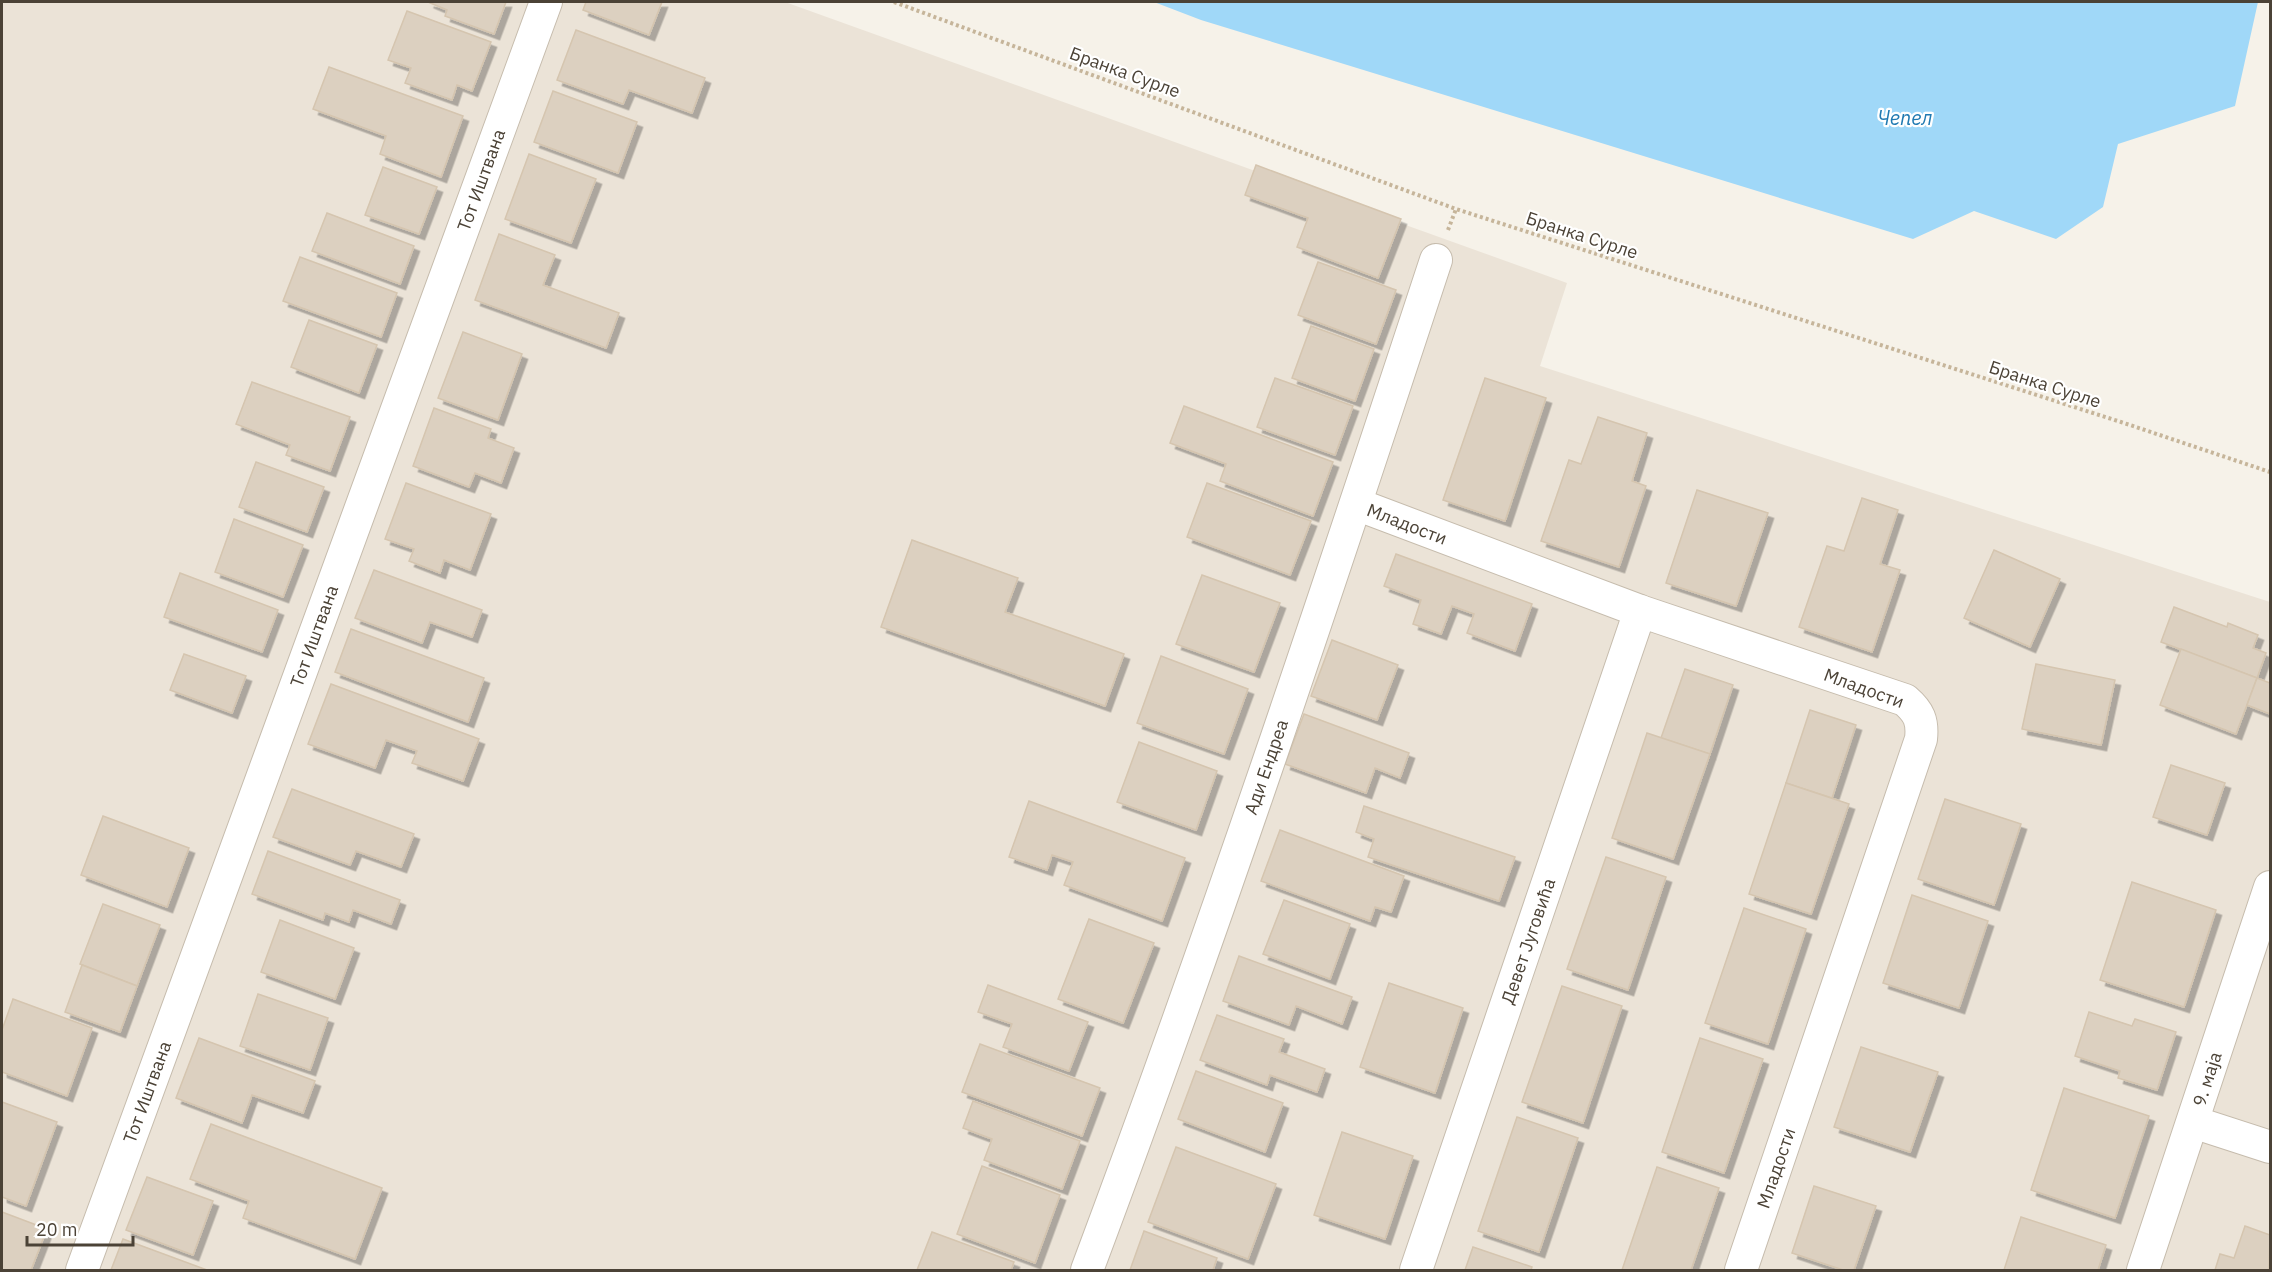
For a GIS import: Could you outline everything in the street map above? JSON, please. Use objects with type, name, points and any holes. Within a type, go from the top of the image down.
[{"type":"street","name":"Тот Иштвана","points":[[82,1270],[546,2]]},
{"type":"street","name":"Ади Ендреа","points":[[1088,1270],[1152,1097],[1356,504],[1436,260]]},
{"type":"street","name":"Младости","points":[[1356,504],[1640,611],[1905,700],[1920,718],[1921,739],[1741,1270]]},
{"type":"street","name":"Девет Југовића","points":[[1416,1270],[1640,611]]},
{"type":"street","name":"9. маја","points":[[2143,1270],[2271,887]]},
{"type":"street","points":[[2193,1122],[2271,1147]]},
{"type":"path","name":"Бранка Сурле","points":[[894,2],[1456,209],[2271,472]]},
{"type":"shaded area","points":[[2,2],[785,2],[1567,283],[1540,366],[2270,602],[2270,1270],[2,1270]]},
{"type":"water","name":"Чепел","points":[[1154,2],[2258,2],[2235,106],[2118,144],[2103,207],[2056,239],[1974,211],[1913,239],[1201,20]]},
{"type":"building","points":[[428,2],[506,2],[494,34],[445,16],[447,10]]},
{"type":"building","points":[[586,2],[662,2],[649,35],[583,10]]},
{"type":"building","points":[[407,11],[491,42],[472,91],[457,85],[452,100],[405,83],[411,68],[388,60]]},
{"type":"building","points":[[576,30],[705,78],[692,113],[629,90],[623,104],[557,80]]},
{"type":"building","points":[[329,67],[463,116],[441,177],[380,154],[386,136],[313,109]]},
{"type":"building","points":[[553,91],[637,122],[618,173],[534,142]]},
{"type":"building","points":[[529,154],[596,179],[571,243],[505,219]]},
{"type":"building","points":[[1256,165],[1401,219],[1378,278],[1297,247],[1308,218],[1245,195]]},
{"type":"building","points":[[383,167],[437,187],[419,234],[365,215]]},
{"type":"building","points":[[327,213],[414,246],[400,284],[312,251]]},
{"type":"building","points":[[499,234],[555,255],[543,285],[619,313],[606,348],[475,300]]},
{"type":"building","points":[[300,257],[397,293],[381,337],[283,301]]},
{"type":"building","points":[[1318,262],[1396,290],[1376,344],[1298,315]]},
{"type":"building","points":[[309,320],[377,345],[359,393],[291,367]]},
{"type":"building","points":[[1311,326],[1374,349],[1355,401],[1292,378]]},
{"type":"building","points":[[463,332],[522,354],[498,420],[438,398]]},
{"type":"building","points":[[1275,378],[1353,406],[1335,455],[1257,427]]},
{"type":"building","points":[[1485,378],[1546,398],[1505,521],[1443,500]]},
{"type":"building","points":[[252,382],[350,417],[330,471],[286,455],[290,445],[236,424]]},
{"type":"building","points":[[1184,406],[1333,462],[1313,516],[1220,481],[1226,464],[1170,443]]},
{"type":"building","points":[[434,408],[491,429],[488,438],[514,448],[501,483],[475,473],[469,487],[413,466]]},
{"type":"building","points":[[1598,417],[1647,433],[1632,481],[1646,486],[1619,567],[1541,541],[1569,460],[1581,464]]},
{"type":"building","points":[[256,462],[324,487],[307,532],[239,507]]},
{"type":"building","points":[[406,483],[491,514],[470,570],[444,560],[440,573],[409,561],[414,549],[385,539]]},
{"type":"building","points":[[1207,483],[1311,521],[1290,575],[1187,537]]},
{"type":"building","points":[[1697,490],[1768,513],[1736,606],[1666,583]]},
{"type":"building","points":[[1862,498],[1898,510],[1880,564],[1900,570],[1872,652],[1799,627],[1827,546],[1844,551]]},
{"type":"building","points":[[234,519],[303,545],[283,597],[215,572]]},
{"type":"building","points":[[912,540],[1018,578],[1005,612],[1124,654],[1105,706],[881,627]]},
{"type":"building","points":[[1994,550],[2060,579],[2030,647],[1964,618]]},
{"type":"building","points":[[1396,554],[1532,604],[1515,651],[1467,633],[1474,614],[1452,606],[1441,634],[1413,624],[1421,600],[1384,586]]},
{"type":"building","points":[[374,570],[482,610],[472,637],[430,622],[422,643],[355,618]]},
{"type":"building","points":[[180,573],[278,610],[262,652],[164,617]]},
{"type":"building","points":[[1202,575],[1280,603],[1254,672],[1176,644]]},
{"type":"building","points":[[2174,607],[2227,627],[2228,623],[2258,635],[2253,648],[2266,653],[2257,678],[2161,642]]},
{"type":"building","points":[[351,629],[484,678],[468,722],[335,672]]},
{"type":"building","points":[[1332,640],[1398,665],[1377,720],[1311,696]]},
{"type":"building","points":[[2181,649],[2257,678],[2236,734],[2160,705]]},
{"type":"building","points":[[184,654],[246,676],[232,713],[170,690]]},
{"type":"building","points":[[1161,656],[1248,689],[1224,754],[1137,723]]},
{"type":"building","points":[[2036,664],[2115,680],[2101,745],[2022,729]]},
{"type":"building","points":[[1685,669],[1733,685],[1710,754],[1661,738]]},
{"type":"building","points":[[2257,678],[2270,683],[2270,714],[2247,705]]},
{"type":"building","points":[[331,684],[479,739],[463,781],[412,763],[417,751],[386,740],[375,768],[308,744]]},
{"type":"building","points":[[1810,710],[1856,725],[1832,798],[1786,783]]},
{"type":"building","points":[[1304,714],[1409,753],[1400,778],[1375,768],[1366,793],[1285,764]]},
{"type":"building","points":[[1647,733],[1710,754],[1673,859],[1612,838]]},
{"type":"building","points":[[1139,742],[1217,771],[1196,830],[1117,802]]},
{"type":"building","points":[[2171,765],[2225,783],[2207,835],[2153,817]]},
{"type":"building","points":[[1786,783],[1849,804],[1811,914],[1749,894]]},
{"type":"building","points":[[292,789],[414,834],[401,867],[356,851],[350,865],[273,837]]},
{"type":"building","points":[[1945,799],[2021,824],[1994,905],[1918,879]]},
{"type":"building","points":[[1029,801],[1185,858],[1162,921],[1064,885],[1073,862],[1052,855],[1047,870],[1009,857]]},
{"type":"building","points":[[1364,806],[1515,857],[1499,901],[1368,857],[1374,839],[1356,832]]},
{"type":"building","points":[[103,816],[189,848],[167,907],[81,875]]},
{"type":"building","points":[[1280,830],[1404,876],[1391,912],[1375,907],[1370,921],[1261,881]]},
{"type":"building","points":[[268,851],[400,900],[391,924],[353,910],[349,922],[325,913],[323,920],[252,894]]},
{"type":"building","points":[[1606,857],[1666,877],[1628,990],[1567,969]]},
{"type":"building","points":[[2132,882],[2216,910],[2184,1007],[2100,980]]},
{"type":"building","points":[[1912,895],[1988,921],[1959,1008],[1883,983]]},
{"type":"building","points":[[1284,900],[1350,924],[1330,979],[1263,954]]},
{"type":"building","points":[[103,904],[160,925],[137,986],[80,964]]},
{"type":"building","points":[[1744,908],[1806,929],[1768,1044],[1705,1023]]},
{"type":"building","points":[[1089,919],[1154,943],[1123,1023],[1058,999]]},
{"type":"building","points":[[280,920],[354,948],[335,999],[261,972]]},
{"type":"building","points":[[1239,956],[1352,997],[1342,1024],[1296,1006],[1289,1025],[1223,1001]]},
{"type":"building","points":[[82,965],[137,986],[120,1032],[65,1012]]},
{"type":"building","points":[[1389,983],[1463,1008],[1435,1093],[1360,1067]]},
{"type":"building","points":[[988,985],[1088,1022],[1069,1071],[1003,1047],[1012,1024],[978,1012]]},
{"type":"building","points":[[1562,986],[1622,1006],[1583,1123],[1522,1102]]},
{"type":"building","points":[[258,994],[328,1018],[310,1070],[240,1046]]},
{"type":"building","points":[[13,999],[92,1028],[67,1096],[2,1072],[2,1030]]},
{"type":"building","points":[[2089,1012],[2132,1026],[2135,1019],[2176,1032],[2157,1090],[2118,1078],[2120,1071],[2075,1056]]},
{"type":"building","points":[[1217,1015],[1284,1039],[1279,1052],[1325,1069],[1317,1092],[1270,1075],[1267,1085],[1200,1060]]},
{"type":"building","points":[[199,1038],[315,1081],[303,1113],[252,1095],[242,1123],[176,1098]]},
{"type":"building","points":[[1700,1038],[1763,1059],[1724,1173],[1662,1152]]},
{"type":"building","points":[[980,1044],[1100,1088],[1082,1136],[962,1092]]},
{"type":"building","points":[[1861,1047],[1938,1072],[1910,1152],[1834,1127]]},
{"type":"building","points":[[1196,1071],[1283,1103],[1265,1152],[1178,1119]]},
{"type":"building","points":[[2064,1088],[2149,1116],[2115,1218],[2031,1190]]},
{"type":"building","points":[[973,1101],[1080,1141],[1062,1189],[984,1160],[992,1139],[963,1128]]},
{"type":"building","points":[[2,1102],[57,1122],[26,1206],[2,1197]]},
{"type":"building","points":[[1517,1117],[1578,1138],[1539,1252],[1478,1231]]},
{"type":"building","points":[[211,1124],[382,1188],[355,1259],[243,1218],[249,1201],[190,1179]]},
{"type":"building","points":[[1342,1132],[1413,1156],[1385,1239],[1314,1215]]},
{"type":"building","points":[[1176,1147],[1276,1184],[1248,1259],[1148,1222]]},
{"type":"building","points":[[982,1166],[1060,1195],[1035,1263],[957,1234]]},
{"type":"building","points":[[1657,1167],[1719,1188],[1691,1270],[1622,1270]]},
{"type":"building","points":[[147,1177],[213,1201],[193,1255],[126,1230]]},
{"type":"building","points":[[1814,1186],[1876,1206],[1854,1270],[1843,1270],[1792,1253]]},
{"type":"building","points":[[2,1212],[47,1229],[31,1270],[2,1270]]},
{"type":"building","points":[[2021,1217],[2106,1245],[2098,1270],[2004,1270]]},
{"type":"building","points":[[2245,1226],[2270,1235],[2269,1270],[2215,1270],[2220,1254],[2234,1258]]},
{"type":"building","points":[[1144,1231],[1217,1258],[1213,1270],[1130,1270]]},
{"type":"building","points":[[932,1232],[1014,1262],[1011,1270],[917,1270]]},
{"type":"building","points":[[123,1239],[207,1270],[111,1270]]},
{"type":"building","points":[[1473,1247],[1532,1267],[1531,1270],[1465,1270]]}]
